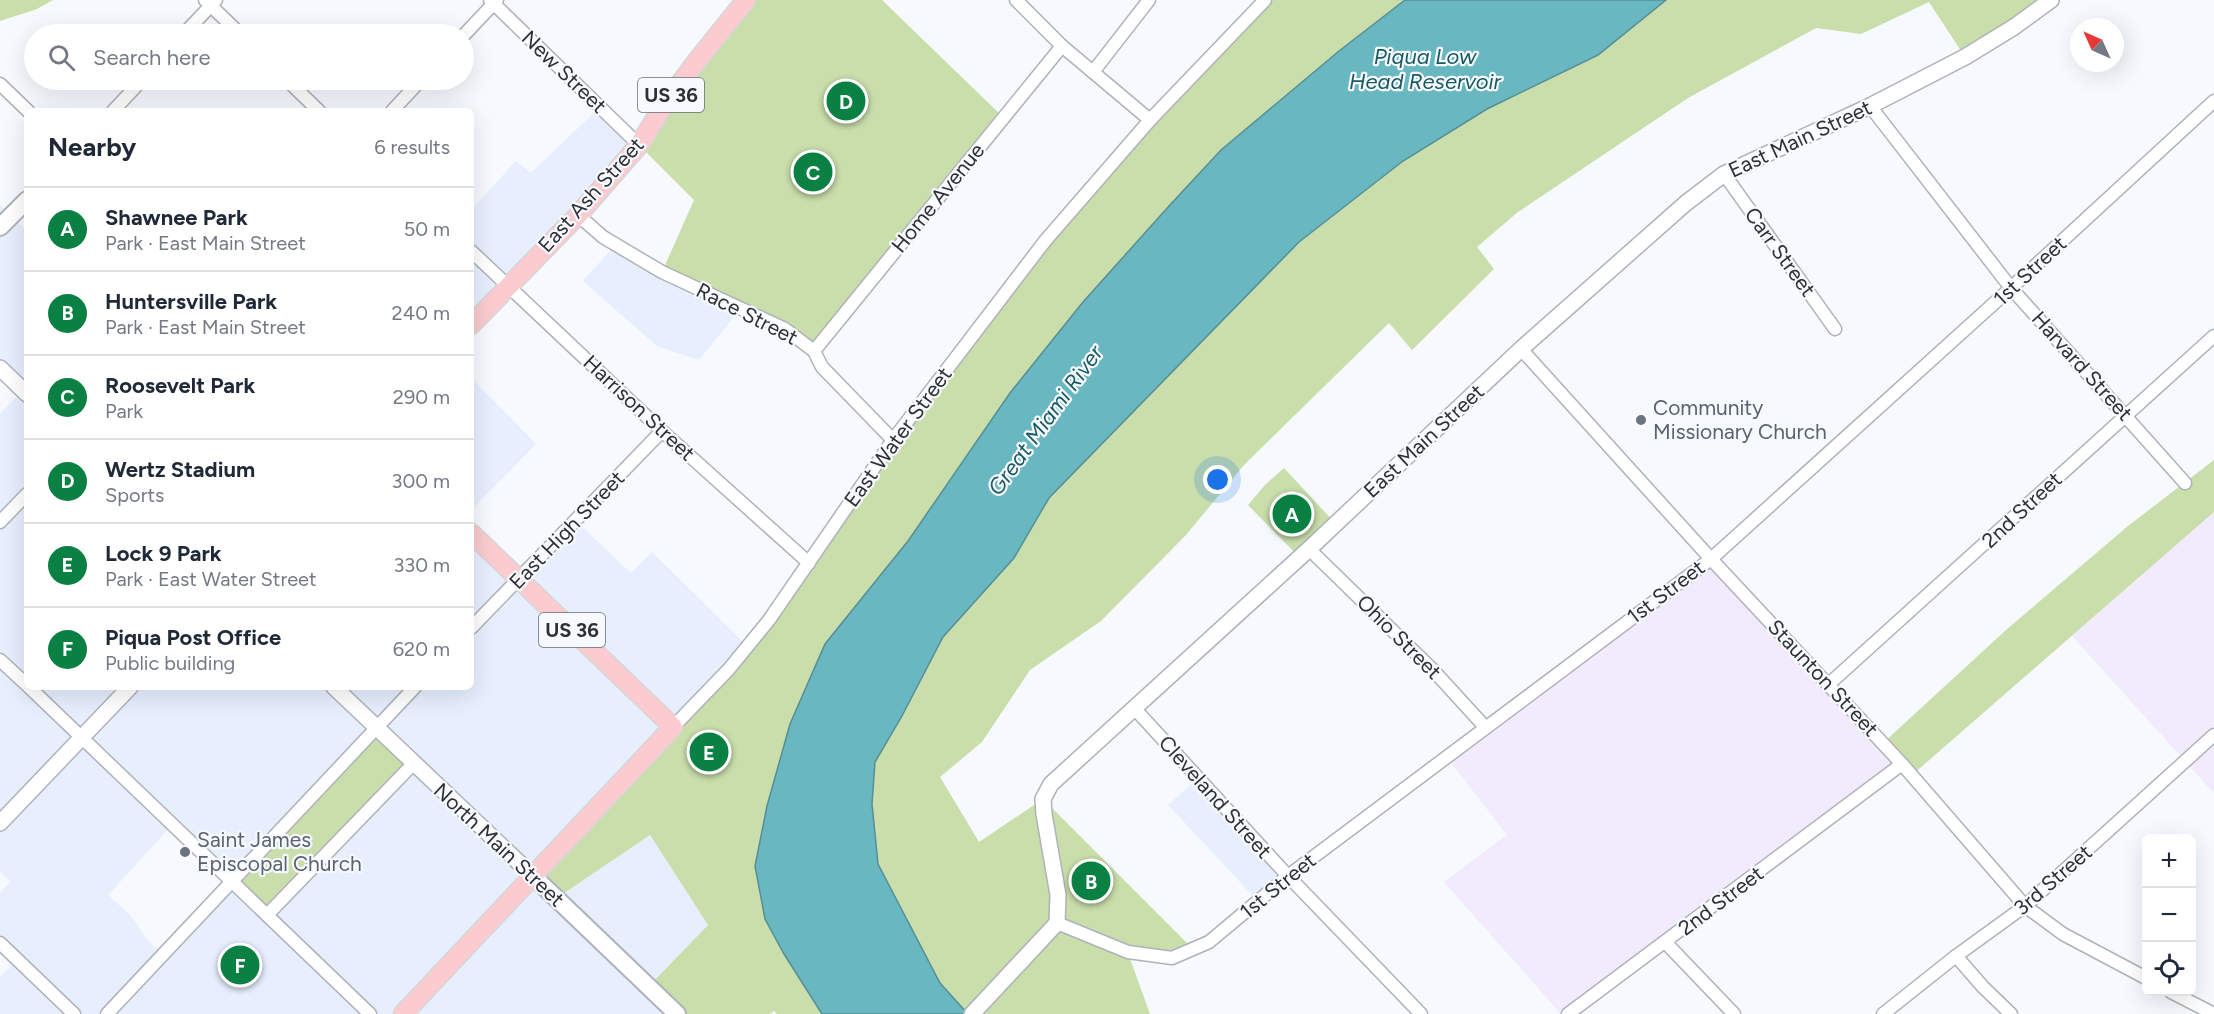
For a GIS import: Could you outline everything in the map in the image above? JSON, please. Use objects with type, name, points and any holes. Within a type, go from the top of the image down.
[{"type":"main road","name":"East Ash Street","points":[[474,322],[578,215],[639,145],[662,108],[746,0]]},
{"type":"main road","points":[[0,227],[24,203]]},
{"type":"main road","name":"US 36","points":[[474,536],[673,727]]},
{"type":"main road","name":"East Water Street","points":[[403,1014],[673,727]]},
{"type":"main road","name":"North Main Street","points":[[533,876],[678,1014]]},
{"type":"street","points":[[1016,0],[1062,45],[1150,120]]},
{"type":"street","points":[[1093,72],[1149,0]]},
{"type":"street","name":"East Water Street","points":[[673,727],[729,669],[762,629],[893,440],[1045,241],[1150,120],[1265,0]]},
{"type":"street","name":"East Main Street","points":[[1057,923],[1058,895],[1043,799],[1051,784],[1309,549],[1521,349],[1686,203],[1724,174],[1870,106],[1965,57],[2014,27],[2051,0]]},
{"type":"street","name":"New Street","points":[[494,1],[639,145]]},
{"type":"street","points":[[474,24],[494,1]]},
{"type":"street","points":[[192,24],[210,2],[231,24]]},
{"type":"street","name":"Home Avenue","points":[[814,351],[1062,45]]},
{"type":"street","points":[[0,84],[25,108]]},
{"type":"street","points":[[116,108],[133,90]]},
{"type":"street","points":[[297,90],[316,108]]},
{"type":"street","points":[[395,108],[412,90]]},
{"type":"street","name":"1st Street","points":[[1057,923],[1128,952],[1172,958],[1209,942],[1288,876],[1711,559],[2214,101]]},
{"type":"street","name":"Harvard Street","points":[[1870,106],[2011,288],[2185,483]]},
{"type":"street","name":"Carr Street","points":[[1724,174],[1835,329]]},
{"type":"street","name":"Race Street","points":[[578,215],[603,237],[653,267],[785,329],[814,351],[822,367],[893,440]]},
{"type":"street","name":"Harrison Street","points":[[474,254],[662,431],[809,563]]},
{"type":"street","name":"2nd Street","points":[[1829,684],[2214,336]]},
{"type":"street","name":"Staunton Street","points":[[1521,349],[1711,559],[1902,764],[2025,906],[2063,934],[2142,976]]},
{"type":"street","points":[[0,368],[24,391]]},
{"type":"street","name":"East High Street","points":[[474,625],[662,431]]},
{"type":"street","points":[[0,522],[24,497]]},
{"type":"street","name":"Ohio Street","points":[[1309,549],[1434,670],[1485,727]]},
{"type":"street","points":[[0,660],[24,682]]},
{"type":"street","points":[[32,690],[83,736],[370,1014]]},
{"type":"street","points":[[0,823],[127,690]]},
{"type":"street","name":"North Main Street","points":[[337,690],[533,876]]},
{"type":"street","points":[[107,1014],[412,690]]},
{"type":"street","name":"Cleveland Street","points":[[1135,709],[1288,876],[1421,1014]]},
{"type":"street","name":"3rd Street","points":[[1883,1014],[1956,956],[2025,906],[2214,735]]},
{"type":"street","points":[[267,915],[413,764]]},
{"type":"street","name":"2nd Street","points":[[1568,1014],[1902,764]]},
{"type":"street","points":[[972,1014],[1057,923]]},
{"type":"street","points":[[1665,942],[1734,1014]]},
{"type":"street","points":[[0,943],[74,1014]]},
{"type":"street","points":[[1956,956],[2011,1014]]},
{"type":"street","points":[[2180,996],[2214,1014]]},
{"type":"shaded area","points":[[600,107],[639,145],[474,322],[474,207],[516,161],[531,173]]},
{"type":"shaded area","points":[[0,205],[24,228],[24,690],[474,690],[474,536],[519,579],[576,521],[631,573],[652,552],[747,646],[557,898],[650,835],[708,925],[649,986],[677,1014],[0,1014],[0,977],[17,959],[0,943],[0,893],[10,882],[0,871],[0,522],[5,516],[0,511],[0,414],[23,390],[0,368]],"holes":[[[173,824],[232,881],[163,955],[148,940],[129,914],[108,895]]]},
{"type":"shaded area","points":[[615,245],[741,308],[699,360],[657,346],[583,281]]},
{"type":"shaded area","points":[[474,381],[536,444],[474,507]]},
{"type":"shaded area","points":[[2214,512],[2214,793],[2072,636]]},
{"type":"shaded area","points":[[1711,559],[1902,764],[1568,1014],[1561,1014],[1444,882],[1507,835],[1446,756]]},
{"type":"shaded area","points":[[1198,778],[1288,876],[1258,901],[1168,805]]},
{"type":"green space","points":[[0,0],[53,0],[37,9],[0,21]]},
{"type":"green space","points":[[746,0],[882,0],[1004,118],[814,351],[662,272],[694,200],[639,145]]},
{"type":"green space","points":[[1265,0],[1405,0],[1339,51],[1221,150],[1169,206],[1083,302],[1010,393],[908,541],[825,644],[790,724],[767,806],[755,866],[784,954],[822,1014],[777,1014],[774,1011],[770,1014],[677,1014],[649,986],[708,925],[650,835],[557,898],[533,876],[729,669],[1045,241]]},
{"type":"green space","points":[[1666,0],[2051,0],[1965,57],[1929,2],[1861,34],[1816,28],[1688,98],[1518,212],[1477,247],[1494,269],[1412,350],[1389,323],[1244,465],[1186,535],[1101,621],[1030,670],[982,742],[940,777],[979,842],[1043,799],[1193,949],[1172,958],[1128,953],[1150,1014],[968,1014],[940,983],[878,864],[872,804],[875,762],[943,637],[1014,558],[1049,498],[1299,242],[1403,161],[1487,109],[1598,55]]},
{"type":"green space","points":[[2214,460],[2214,512],[1912,775],[1883,743],[2006,630],[2128,526]]},
{"type":"green space","points":[[1284,468],[1336,524],[1300,558],[1248,505]]},
{"type":"green space","points":[[376,727],[413,764],[267,915],[232,881]]},
{"type":"water","name":"Piqua Low Head Reservoir","points":[[1405,0],[1666,0],[1598,55],[1487,109],[1403,161],[1299,242],[1049,498],[1014,558],[943,637],[875,762],[872,804],[878,864],[940,983],[968,1014],[822,1014],[765,919],[755,866],[767,806],[790,724],[825,644],[908,541],[1010,393],[1083,302],[1169,206],[1221,150],[1339,51]]},
{"type":"place","name":"Wertz Stadium","points":[[846,101]]},
{"type":"place","name":"Roosevelt Park","points":[[813,172]]},
{"type":"place","name":"Community Missionary Church","points":[[1641,420]]},
{"type":"place","name":"Shawnee Park","points":[[1292,514]]},
{"type":"place","name":"Lock 9 Park","points":[[709,752]]},
{"type":"place","name":"Saint James Episcopal Church","points":[[185,852]]},
{"type":"place","name":"Huntersville Park","points":[[1091,881]]},
{"type":"place","name":"Piqua Post Office","points":[[240,965]]},
{"type":"water label","name":"Great Miami River","points":[[1045,420]]}]
